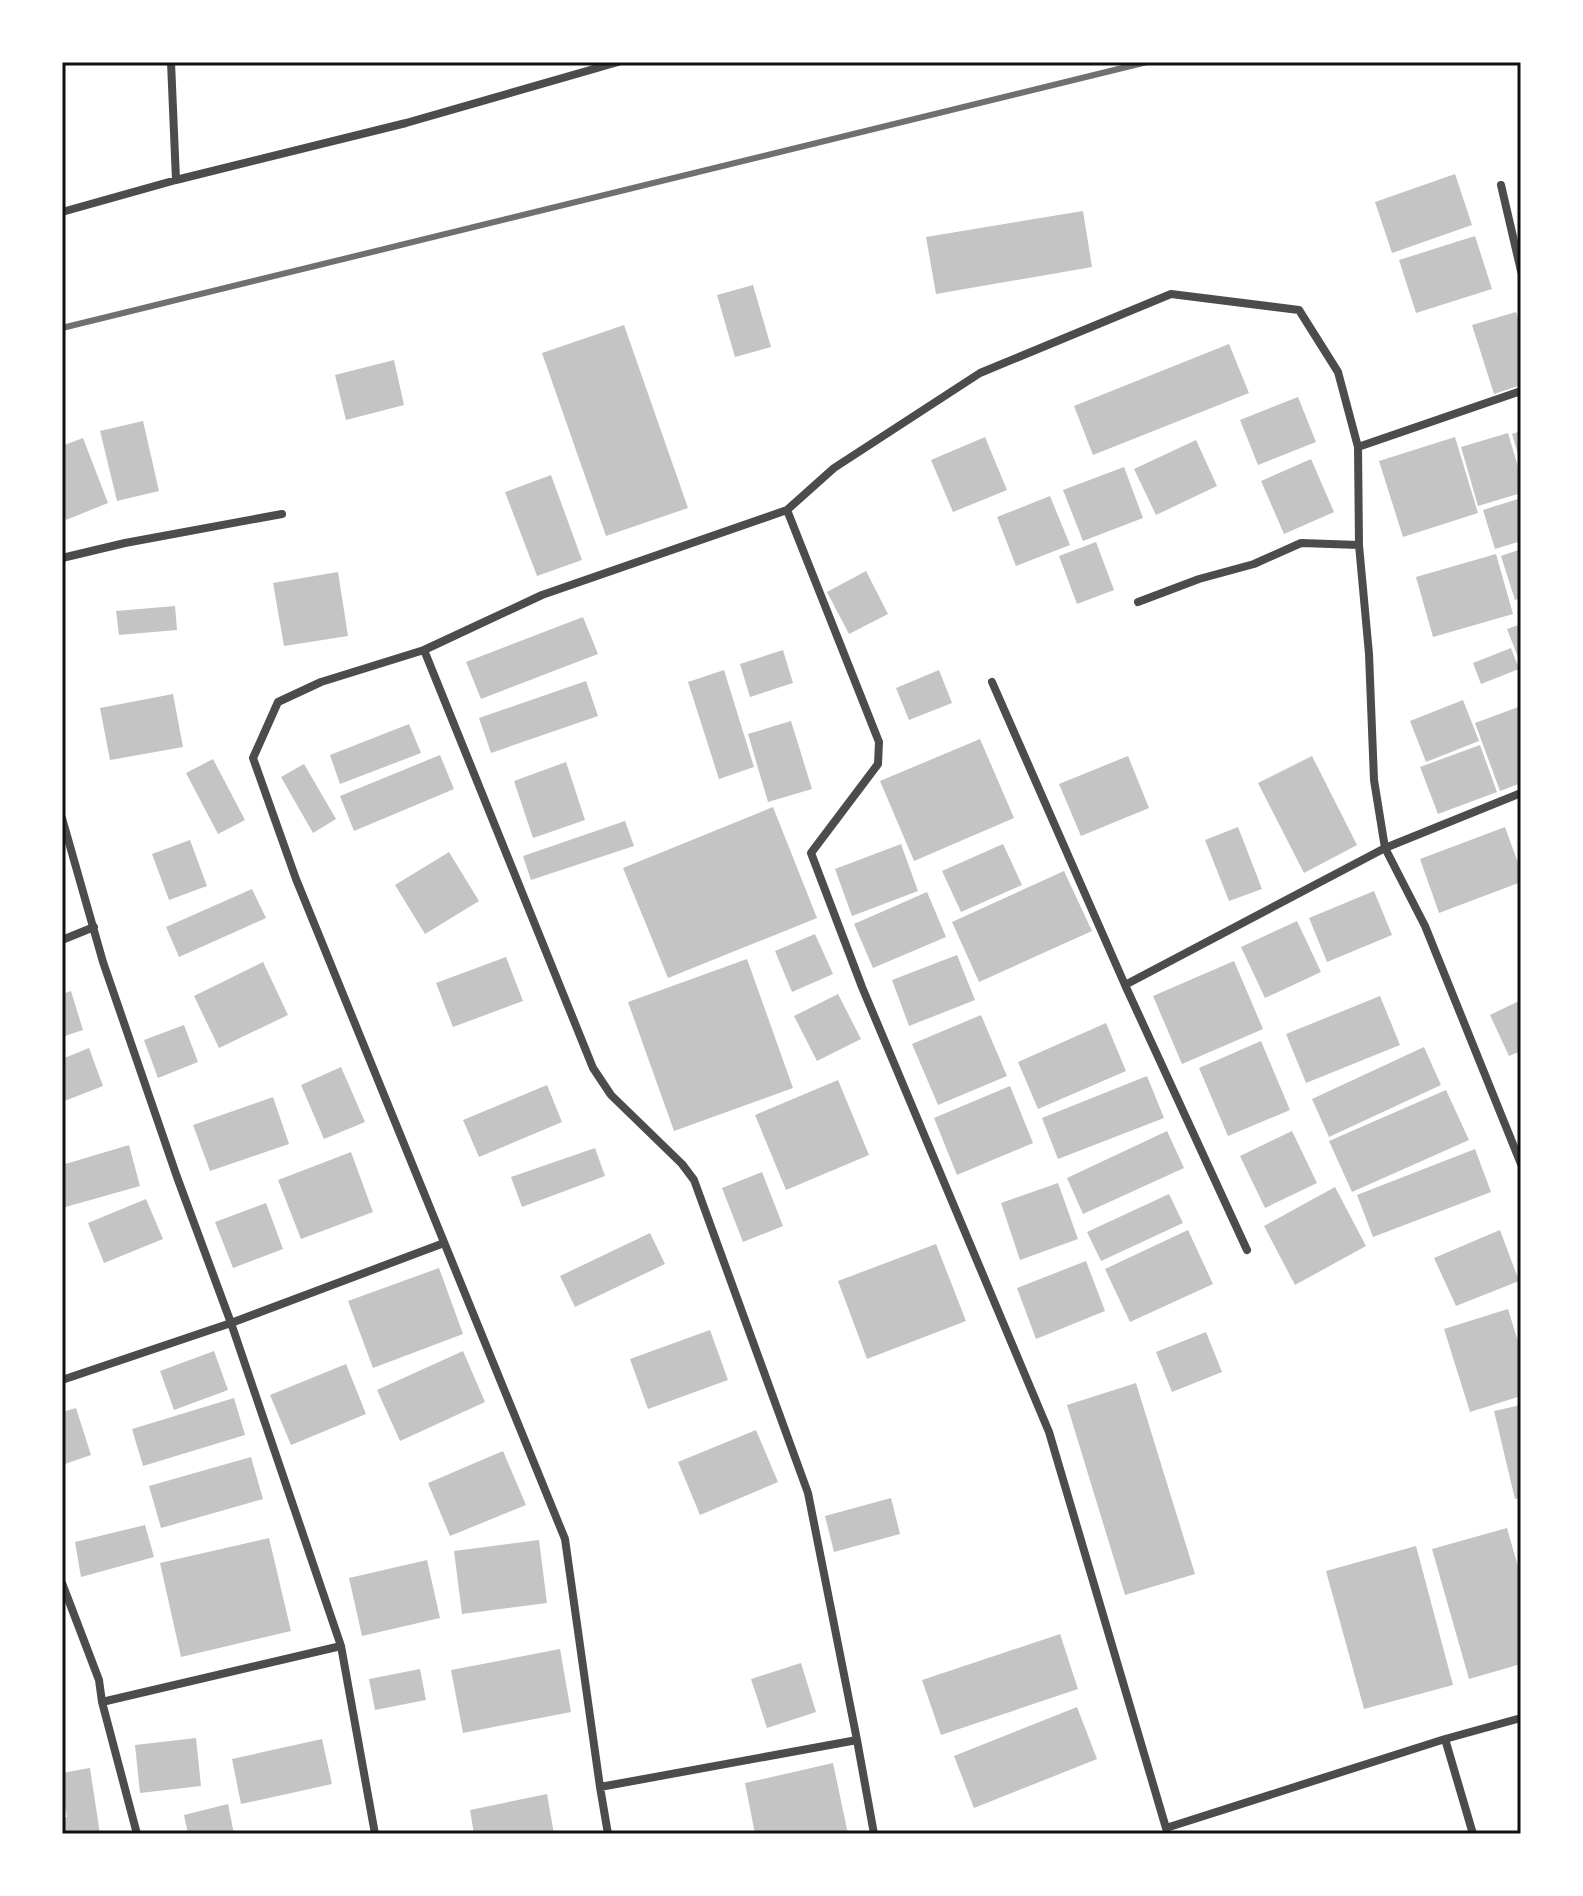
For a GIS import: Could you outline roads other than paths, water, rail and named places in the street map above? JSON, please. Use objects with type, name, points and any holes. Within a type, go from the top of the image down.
[{"type":"street","points":[[171,62],[176,180]]},
{"type":"street","points":[[62,212],[176,180],[406,123],[618,62]]},
{"type":"street","points":[[1501,185],[1521,271]]},
{"type":"street","points":[[608,1834],[565,1539],[296,879],[253,758],[278,702],[321,682],[424,650],[542,595],[787,510],[834,468],[980,373],[1171,294],[1299,310],[1338,372],[1358,447],[1359,545],[1369,654],[1374,780],[1385,848],[1425,926],[1521,1164]]},
{"type":"street","points":[[1358,447],[1521,391]]},
{"type":"street","points":[[787,510],[879,742],[878,764],[811,853],[862,987],[1049,1432],[1167,1831],[1445,1739],[1521,1718]]},
{"type":"street","points":[[62,558],[282,514]]},
{"type":"street","points":[[1138,602],[1199,579],[1254,564],[1301,543],[1359,545]]},
{"type":"street","points":[[424,650],[593,1068],[611,1095],[673,1155],[694,1180],[808,1493],[874,1834]]},
{"type":"street","points":[[992,682],[1125,985],[1247,1250]]},
{"type":"street","points":[[1125,985],[1385,848],[1521,793]]},
{"type":"street","points":[[62,818],[103,962],[341,1646],[375,1834]]},
{"type":"street","points":[[62,940],[94,927]]},
{"type":"street","points":[[62,1380],[231,1323],[444,1243]]},
{"type":"street","points":[[62,1583],[99,1680],[137,1834]]},
{"type":"street","points":[[102,1702],[341,1646]]},
{"type":"street","points":[[1445,1739],[1473,1834]]},
{"type":"street","points":[[600,1787],[857,1740]]},
{"type":"railway","points":[[62,328],[1147,62]]}]
